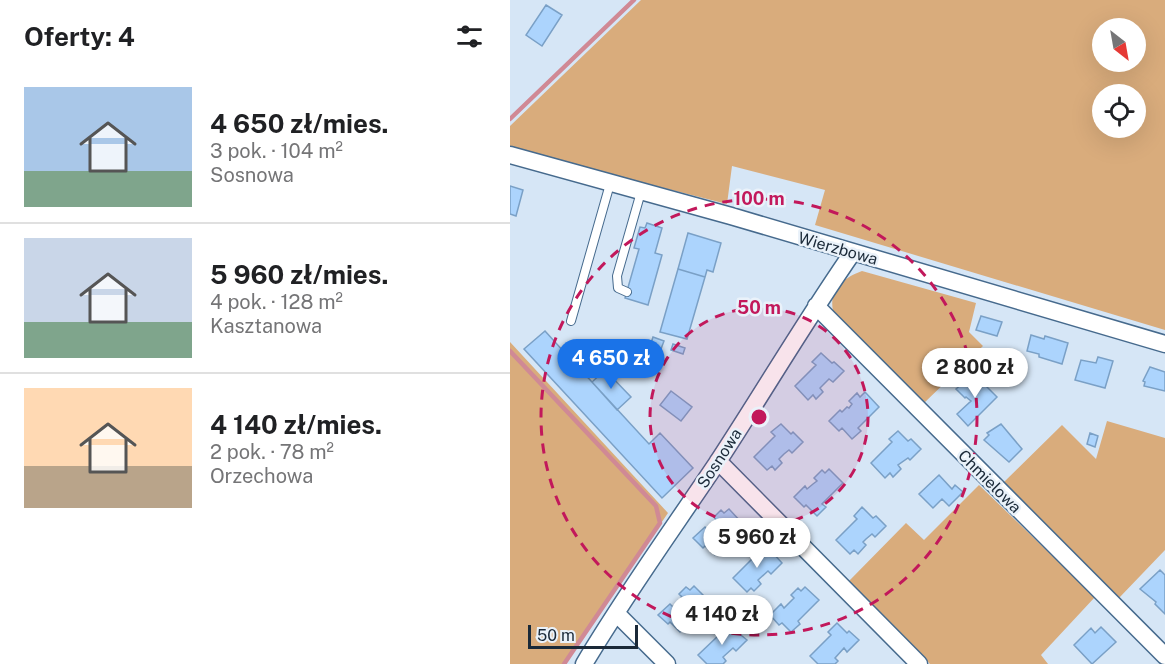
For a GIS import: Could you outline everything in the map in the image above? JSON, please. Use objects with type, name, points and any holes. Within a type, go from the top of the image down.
[{"type":"street","name":"Wierzbowa","points":[[510,155],[853,252],[1165,344]]},
{"type":"street","name":"Sosnowa","points":[[584,664],[853,252]]},
{"type":"street","name":"Chmielowa","points":[[816,306],[1162,646]]},
{"type":"street","points":[[718,461],[919,664]]},
{"type":"street","points":[[616,613],[667,664]]},
{"type":"lane","points":[[571,321],[610,184]]},
{"type":"lane","points":[[627,292],[618,288],[616,276],[641,192]]},
{"type":"shaded area","points":[[641,0],[1165,0],[1165,330],[815,225],[825,190],[732,166],[727,204],[510,149],[510,126]]},
{"type":"shaded area","points":[[862,271],[976,303],[969,332],[983,346],[923,404],[834,314],[833,299],[838,287],[848,278]]},
{"type":"shaded area","points":[[510,342],[668,513],[565,664],[510,664]]},
{"type":"shaded area","points":[[1107,421],[1165,438],[1165,550],[1119,598],[1004,482],[1062,425],[1096,459]]},
{"type":"shaded area","points":[[979,485],[1095,597],[1041,655],[1048,664],[930,664],[849,581],[906,523],[924,540]]},
{"type":"building","points":[[546,5],[562,15],[542,46],[526,35]]},
{"type":"building","points":[[510,186],[523,190],[516,216],[510,214]]},
{"type":"building","points":[[647,223],[662,228],[655,253],[662,255],[648,305],[625,298],[639,249],[634,248],[640,227],[645,228]]},
{"type":"building","points":[[688,233],[721,243],[713,272],[707,270],[705,277],[678,269]]},
{"type":"building","points":[[678,269],[705,277],[687,339],[660,332]]},
{"type":"building","points":[[981,316],[1002,322],[997,336],[976,330]]},
{"type":"building","points":[[545,331],[565,353],[571,348],[575,352],[569,357],[649,444],[660,433],[693,468],[662,498],[524,349]]},
{"type":"building","points":[[1031,335],[1044,339],[1045,336],[1068,343],[1062,364],[1027,351]]},
{"type":"building","points":[[653,337],[664,341],[655,365],[645,361]]},
{"type":"building","points":[[673,344],[685,348],[683,354],[671,350]]},
{"type":"building","points":[[821,353],[844,371],[833,382],[829,379],[820,388],[823,392],[816,399],[813,395],[808,400],[795,386],[816,365],[812,362]]},
{"type":"building","points":[[1098,357],[1113,361],[1105,388],[1075,380],[1081,360],[1096,363]]},
{"type":"building","points":[[1150,367],[1165,372],[1165,391],[1144,386],[1143,381]]},
{"type":"building","points":[[605,370],[631,397],[617,410],[592,382]]},
{"type":"building","points":[[974,374],[997,397],[968,426],[957,414],[971,401],[956,389]]},
{"type":"building","points":[[671,391],[692,407],[681,421],[660,405]]},
{"type":"building","points":[[865,392],[879,407],[858,428],[861,431],[852,439],[842,428],[839,431],[829,421],[840,410],[842,412],[847,407],[849,408],[852,404],[849,401],[857,393],[860,397]]},
{"type":"building","points":[[781,424],[803,442],[792,453],[789,450],[779,459],[782,463],[775,470],[772,466],[767,470],[754,457],[775,436],[771,432]]},
{"type":"building","points":[[1001,424],[1022,449],[1009,462],[984,440],[989,435],[987,433]]},
{"type":"building","points":[[898,431],[921,449],[910,460],[908,458],[898,465],[901,469],[893,477],[890,473],[885,478],[871,463],[892,442],[889,439]]},
{"type":"building","points":[[1090,433],[1098,436],[1095,447],[1087,444]]},
{"type":"building","points":[[829,469],[843,483],[822,504],[826,507],[817,516],[794,497],[805,486],[807,489],[817,481],[814,478],[822,470],[825,473]]},
{"type":"building","points":[[939,475],[952,489],[955,485],[963,492],[949,506],[942,499],[933,508],[919,494]]},
{"type":"building","points":[[862,507],[886,526],[875,537],[872,534],[863,542],[866,545],[858,554],[854,550],[850,554],[836,540],[857,519],[854,516]]},
{"type":"building","points":[[729,509],[742,523],[721,544],[724,546],[715,555],[693,538],[705,527],[708,530],[717,521],[714,517],[721,510],[724,513]]},
{"type":"building","points":[[761,546],[770,556],[773,553],[782,563],[771,574],[768,571],[758,580],[761,584],[754,591],[751,588],[747,592],[733,578],[754,557],[752,555]]},
{"type":"building","points":[[1160,570],[1165,575],[1165,614],[1155,604],[1156,602],[1140,589]]},
{"type":"building","points":[[694,586],[707,599],[686,621],[689,623],[680,632],[658,615],[670,604],[673,607],[682,597],[679,594],[686,587],[690,590]]},
{"type":"building","points":[[805,587],[819,600],[798,621],[800,624],[791,632],[782,623],[779,625],[770,615],[781,604],[784,608],[794,598],[791,595],[798,588],[801,591]]},
{"type":"building","points":[[726,623],[747,640],[736,651],[733,648],[723,657],[726,661],[723,664],[707,664],[698,655],[720,634],[717,632]]},
{"type":"building","points":[[837,623],[859,640],[847,652],[844,648],[835,658],[838,661],[835,664],[818,664],[810,656],[831,635],[828,632]]},
{"type":"building","points":[[1101,627],[1116,642],[1092,664],[1074,645],[1091,628],[1095,633]]},
{"type":"waterway","points":[[510,119],[634,0]]},
{"type":"waterway","points":[[510,351],[656,506],[660,523],[564,664]]}]
